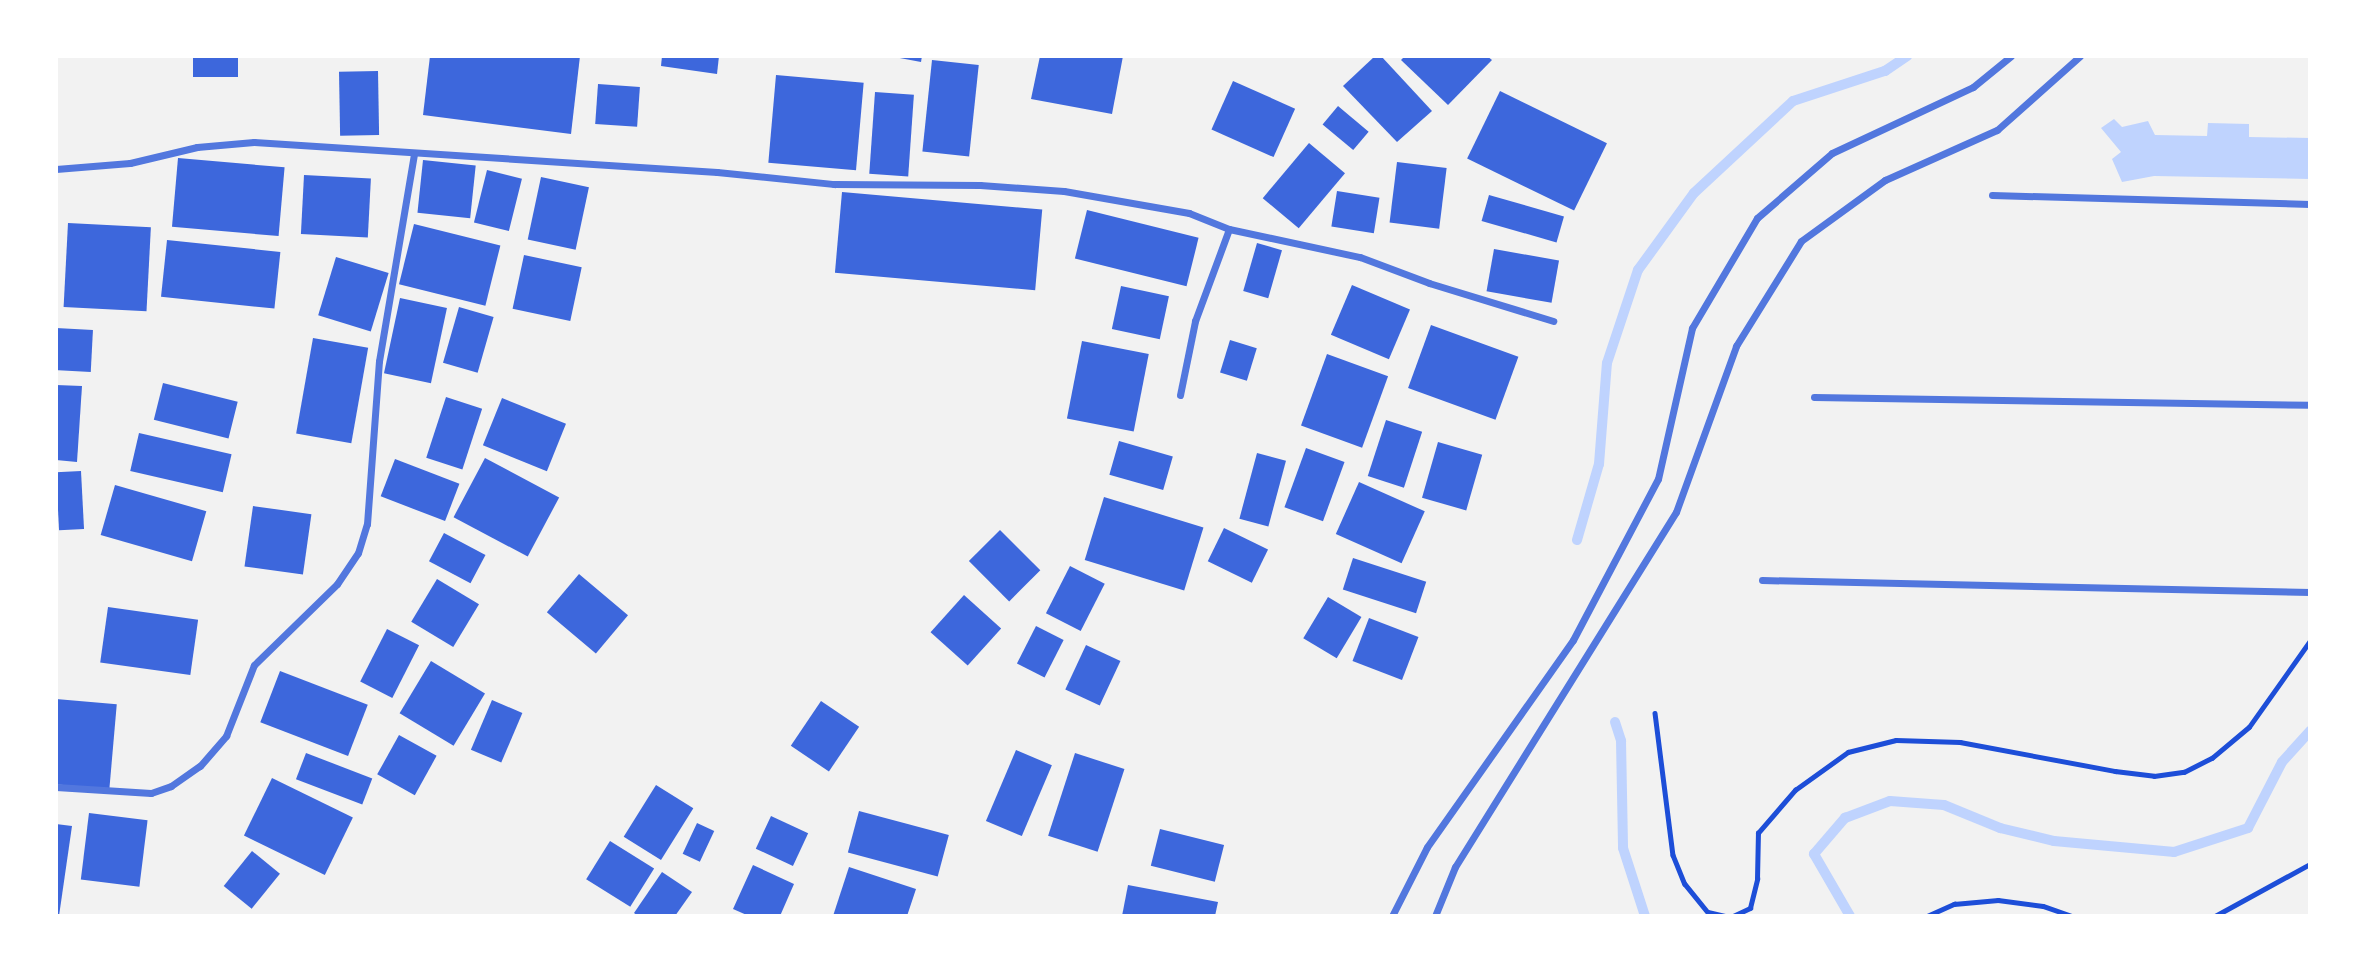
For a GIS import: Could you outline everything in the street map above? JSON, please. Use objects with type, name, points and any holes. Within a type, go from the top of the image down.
[{"type":"street","points":[[1391,916],[1427,847],[1573,640],[1658,480],[1692,328],[1757,218],[1832,153],[1973,87],[2011,56]]},
{"type":"street","points":[[1435,916],[1455,867],[1676,512],[1736,346],[1801,241],[1885,180],[1997,130],[2080,56]]},
{"type":"street","points":[[56,169],[130,163],[197,147],[254,142],[717,172],[835,184],[980,185],[1063,191],[1189,213],[1229,229],[1360,257],[1429,283],[1553,321]]},
{"type":"street","points":[[56,787],[151,793],[171,786],[200,766],[226,736],[254,665],[337,584],[358,553],[366,524],[379,361],[414,153]]},
{"type":"street","points":[[1992,195],[2310,204]]},
{"type":"street","points":[[1180,395],[1195,321],[1229,229]]},
{"type":"street","points":[[1814,397],[2310,405]]},
{"type":"street","points":[[1762,580],[2310,592]]},
{"type":"path","points":[[1733,916],[1750,908],[1758,879],[1758,833],[1795,790],[1847,752],[1896,740],[1959,742],[2128,773],[2154,776],[2184,772],[2212,758],[2249,727],[2310,641]]},
{"type":"path","points":[[1655,713],[1673,855],[1685,884],[1708,912],[1725,916]]},
{"type":"path","points":[[2215,916],[2310,864]]},
{"type":"path","points":[[1927,916],[1954,904],[1998,900],[2043,906],[2072,916]]},
{"type":"water","points":[[2114,119],[2122,127],[2148,121],[2155,135],[2207,136],[2208,123],[2249,124],[2249,137],[2310,138],[2310,179],[2154,176],[2122,182],[2112,159],[2121,152],[2101,128]]},
{"type":"building","points":[[193,56],[238,56],[238,77],[193,77]]},
{"type":"building","points":[[430,56],[580,56],[571,134],[423,115]]},
{"type":"building","points":[[662,56],[719,56],[717,74],[661,66]]},
{"type":"building","points":[[889,56],[922,56],[921,62]]},
{"type":"building","points":[[1040,56],[1123,56],[1112,114],[1031,99]]},
{"type":"building","points":[[1375,56],[1381,56],[1432,111],[1397,142],[1343,86]]},
{"type":"building","points":[[1405,56],[1487,56],[1492,60],[1448,105],[1401,60]]},
{"type":"building","points":[[932,60],[979,65],[969,156],[922,151]]},
{"type":"building","points":[[378,71],[379,135],[340,136],[339,72]]},
{"type":"building","points":[[776,75],[864,83],[856,170],[768,163]]},
{"type":"building","points":[[1233,81],[1295,109],[1274,157],[1211,129]]},
{"type":"building","points":[[598,84],[640,87],[637,127],[595,124]]},
{"type":"building","points":[[1500,91],[1607,143],[1574,211],[1467,158]]},
{"type":"building","points":[[875,92],[914,95],[908,177],[869,174]]},
{"type":"building","points":[[1338,106],[1369,132],[1353,150],[1323,124]]},
{"type":"building","points":[[1309,143],[1345,173],[1299,228],[1263,198]]},
{"type":"building","points":[[178,158],[285,167],[279,236],[172,227]]},
{"type":"building","points":[[423,160],[476,166],[470,218],[417,213]]},
{"type":"building","points":[[1397,162],[1447,168],[1439,229],[1390,223]]},
{"type":"building","points":[[487,170],[522,179],[509,231],[474,222]]},
{"type":"building","points":[[304,175],[371,179],[368,237],[301,234]]},
{"type":"building","points":[[541,177],[589,187],[576,250],[528,240]]},
{"type":"building","points":[[1337,191],[1379,198],[1374,233],[1331,227]]},
{"type":"building","points":[[842,192],[1042,210],[1035,290],[835,273]]},
{"type":"building","points":[[1489,195],[1564,216],[1557,242],[1482,221]]},
{"type":"building","points":[[1087,210],[1199,238],[1186,286],[1075,259]]},
{"type":"building","points":[[68,223],[151,227],[146,311],[64,307]]},
{"type":"building","points":[[414,224],[500,246],[485,306],[399,284]]},
{"type":"building","points":[[167,240],[280,252],[274,309],[161,297]]},
{"type":"building","points":[[1257,243],[1282,250],[1268,298],[1243,291]]},
{"type":"building","points":[[1494,249],[1559,260],[1552,303],[1487,291]]},
{"type":"building","points":[[524,255],[582,267],[570,321],[513,309]]},
{"type":"building","points":[[336,257],[389,273],[371,331],[318,315]]},
{"type":"building","points":[[1352,285],[1410,310],[1389,359],[1331,335]]},
{"type":"building","points":[[1121,286],[1169,296],[1160,339],[1112,329]]},
{"type":"building","points":[[400,298],[447,308],[431,383],[384,373]]},
{"type":"building","points":[[459,307],[494,317],[478,373],[443,363]]},
{"type":"building","points":[[1431,325],[1518,357],[1495,420],[1408,388]]},
{"type":"building","points":[[56,328],[93,330],[91,372],[56,370]]},
{"type":"building","points":[[313,338],[368,348],[351,443],[296,434]]},
{"type":"building","points":[[1230,340],[1257,348],[1247,381],[1220,373]]},
{"type":"building","points":[[1082,341],[1149,354],[1134,432],[1067,419]]},
{"type":"building","points":[[1327,354],[1388,376],[1362,448],[1301,425]]},
{"type":"building","points":[[163,383],[238,402],[229,438],[154,420]]},
{"type":"building","points":[[56,385],[82,386],[77,462],[56,460]]},
{"type":"building","points":[[446,397],[482,409],[462,470],[426,458]]},
{"type":"building","points":[[502,398],[566,424],[547,471],[483,445]]},
{"type":"building","points":[[1386,420],[1422,432],[1404,488],[1368,476]]},
{"type":"building","points":[[139,433],[232,454],[223,492],[130,471]]},
{"type":"building","points":[[1119,441],[1173,456],[1163,490],[1109,475]]},
{"type":"building","points":[[1438,442],[1482,455],[1466,510],[1422,498]]},
{"type":"building","points":[[1306,448],[1345,462],[1323,521],[1284,507]]},
{"type":"building","points":[[1257,453],[1286,461],[1268,526],[1239,519]]},
{"type":"building","points":[[485,458],[559,497],[528,557],[454,517]]},
{"type":"building","points":[[395,459],[459,484],[445,521],[381,496]]},
{"type":"building","points":[[81,471],[84,529],[59,530],[56,472]]},
{"type":"building","points":[[1359,482],[1425,511],[1402,563],[1336,534]]},
{"type":"building","points":[[115,485],[206,511],[192,561],[101,535]]},
{"type":"building","points":[[1104,497],[1203,527],[1184,591],[1085,560]]},
{"type":"building","points":[[253,506],[311,514],[303,575],[245,566]]},
{"type":"building","points":[[1224,528],[1268,549],[1252,583],[1208,561]]},
{"type":"building","points":[[1000,530],[1040,570],[1009,601],[969,561]]},
{"type":"building","points":[[444,533],[485,555],[470,583],[429,561]]},
{"type":"building","points":[[1353,558],[1426,582],[1416,613],[1343,589]]},
{"type":"building","points":[[1070,566],[1105,584],[1081,631],[1046,613]]},
{"type":"building","points":[[579,574],[628,615],[596,653],[547,612]]},
{"type":"building","points":[[437,579],[479,604],[453,647],[411,622]]},
{"type":"building","points":[[964,595],[1001,628],[968,666],[931,632]]},
{"type":"building","points":[[1328,597],[1361,617],[1337,658],[1303,638]]},
{"type":"building","points":[[108,607],[198,620],[190,675],[100,662]]},
{"type":"building","points":[[1369,618],[1418,637],[1402,680],[1353,661]]},
{"type":"building","points":[[1036,626],[1064,640],[1045,677],[1017,663]]},
{"type":"building","points":[[387,629],[419,645],[392,698],[360,682]]},
{"type":"building","points":[[1086,645],[1120,661],[1100,705],[1065,689]]},
{"type":"building","points":[[431,661],[485,693],[454,746],[400,713]]},
{"type":"building","points":[[280,671],[368,705],[348,756],[260,722]]},
{"type":"building","points":[[56,699],[117,704],[109,789],[56,784]]},
{"type":"building","points":[[492,700],[522,713],[501,763],[471,750]]},
{"type":"building","points":[[821,701],[859,727],[829,771],[791,746]]},
{"type":"building","points":[[399,735],[437,756],[415,795],[377,774]]},
{"type":"building","points":[[1016,750],[1052,765],[1022,836],[986,821]]},
{"type":"building","points":[[306,753],[372,778],[362,805],[296,779]]},
{"type":"building","points":[[1075,753],[1124,769],[1098,852],[1048,836]]},
{"type":"building","points":[[272,778],[353,817],[325,875],[244,836]]},
{"type":"building","points":[[656,785],[693,808],[661,860],[624,837]]},
{"type":"building","points":[[859,811],[949,835],[938,877],[848,853]]},
{"type":"building","points":[[89,813],[148,820],[139,887],[81,880]]},
{"type":"building","points":[[771,816],[808,833],[793,866],[756,849]]},
{"type":"building","points":[[697,823],[714,831],[700,862],[683,854]]},
{"type":"building","points":[[56,824],[72,826],[59,916],[56,916]]},
{"type":"building","points":[[1160,829],[1224,845],[1215,882],[1151,866]]},
{"type":"building","points":[[610,841],[654,869],[630,907],[586,879]]},
{"type":"building","points":[[252,851],[280,874],[252,909],[224,886]]},
{"type":"building","points":[[753,865],[794,884],[780,916],[749,916],[733,909]]},
{"type":"building","points":[[849,867],[916,889],[907,916],[833,916]]},
{"type":"building","points":[[662,872],[692,892],[675,916],[638,916],[634,913]]},
{"type":"building","points":[[1128,885],[1218,902],[1215,916],[1122,916]]},
{"type":"waterway","points":[[1577,540],[1599,464],[1607,363],[1638,270],[1694,193],[1793,101],[1885,71],[1907,56]]},
{"type":"waterway","points":[[1615,722],[1621,741],[1623,848],[1645,916]]},
{"type":"waterway","points":[[1850,916],[1814,854],[1845,818],[1890,801],[1944,805],[2000,828],[2054,841],[2174,852],[2248,828],[2282,762],[2310,731]]}]
